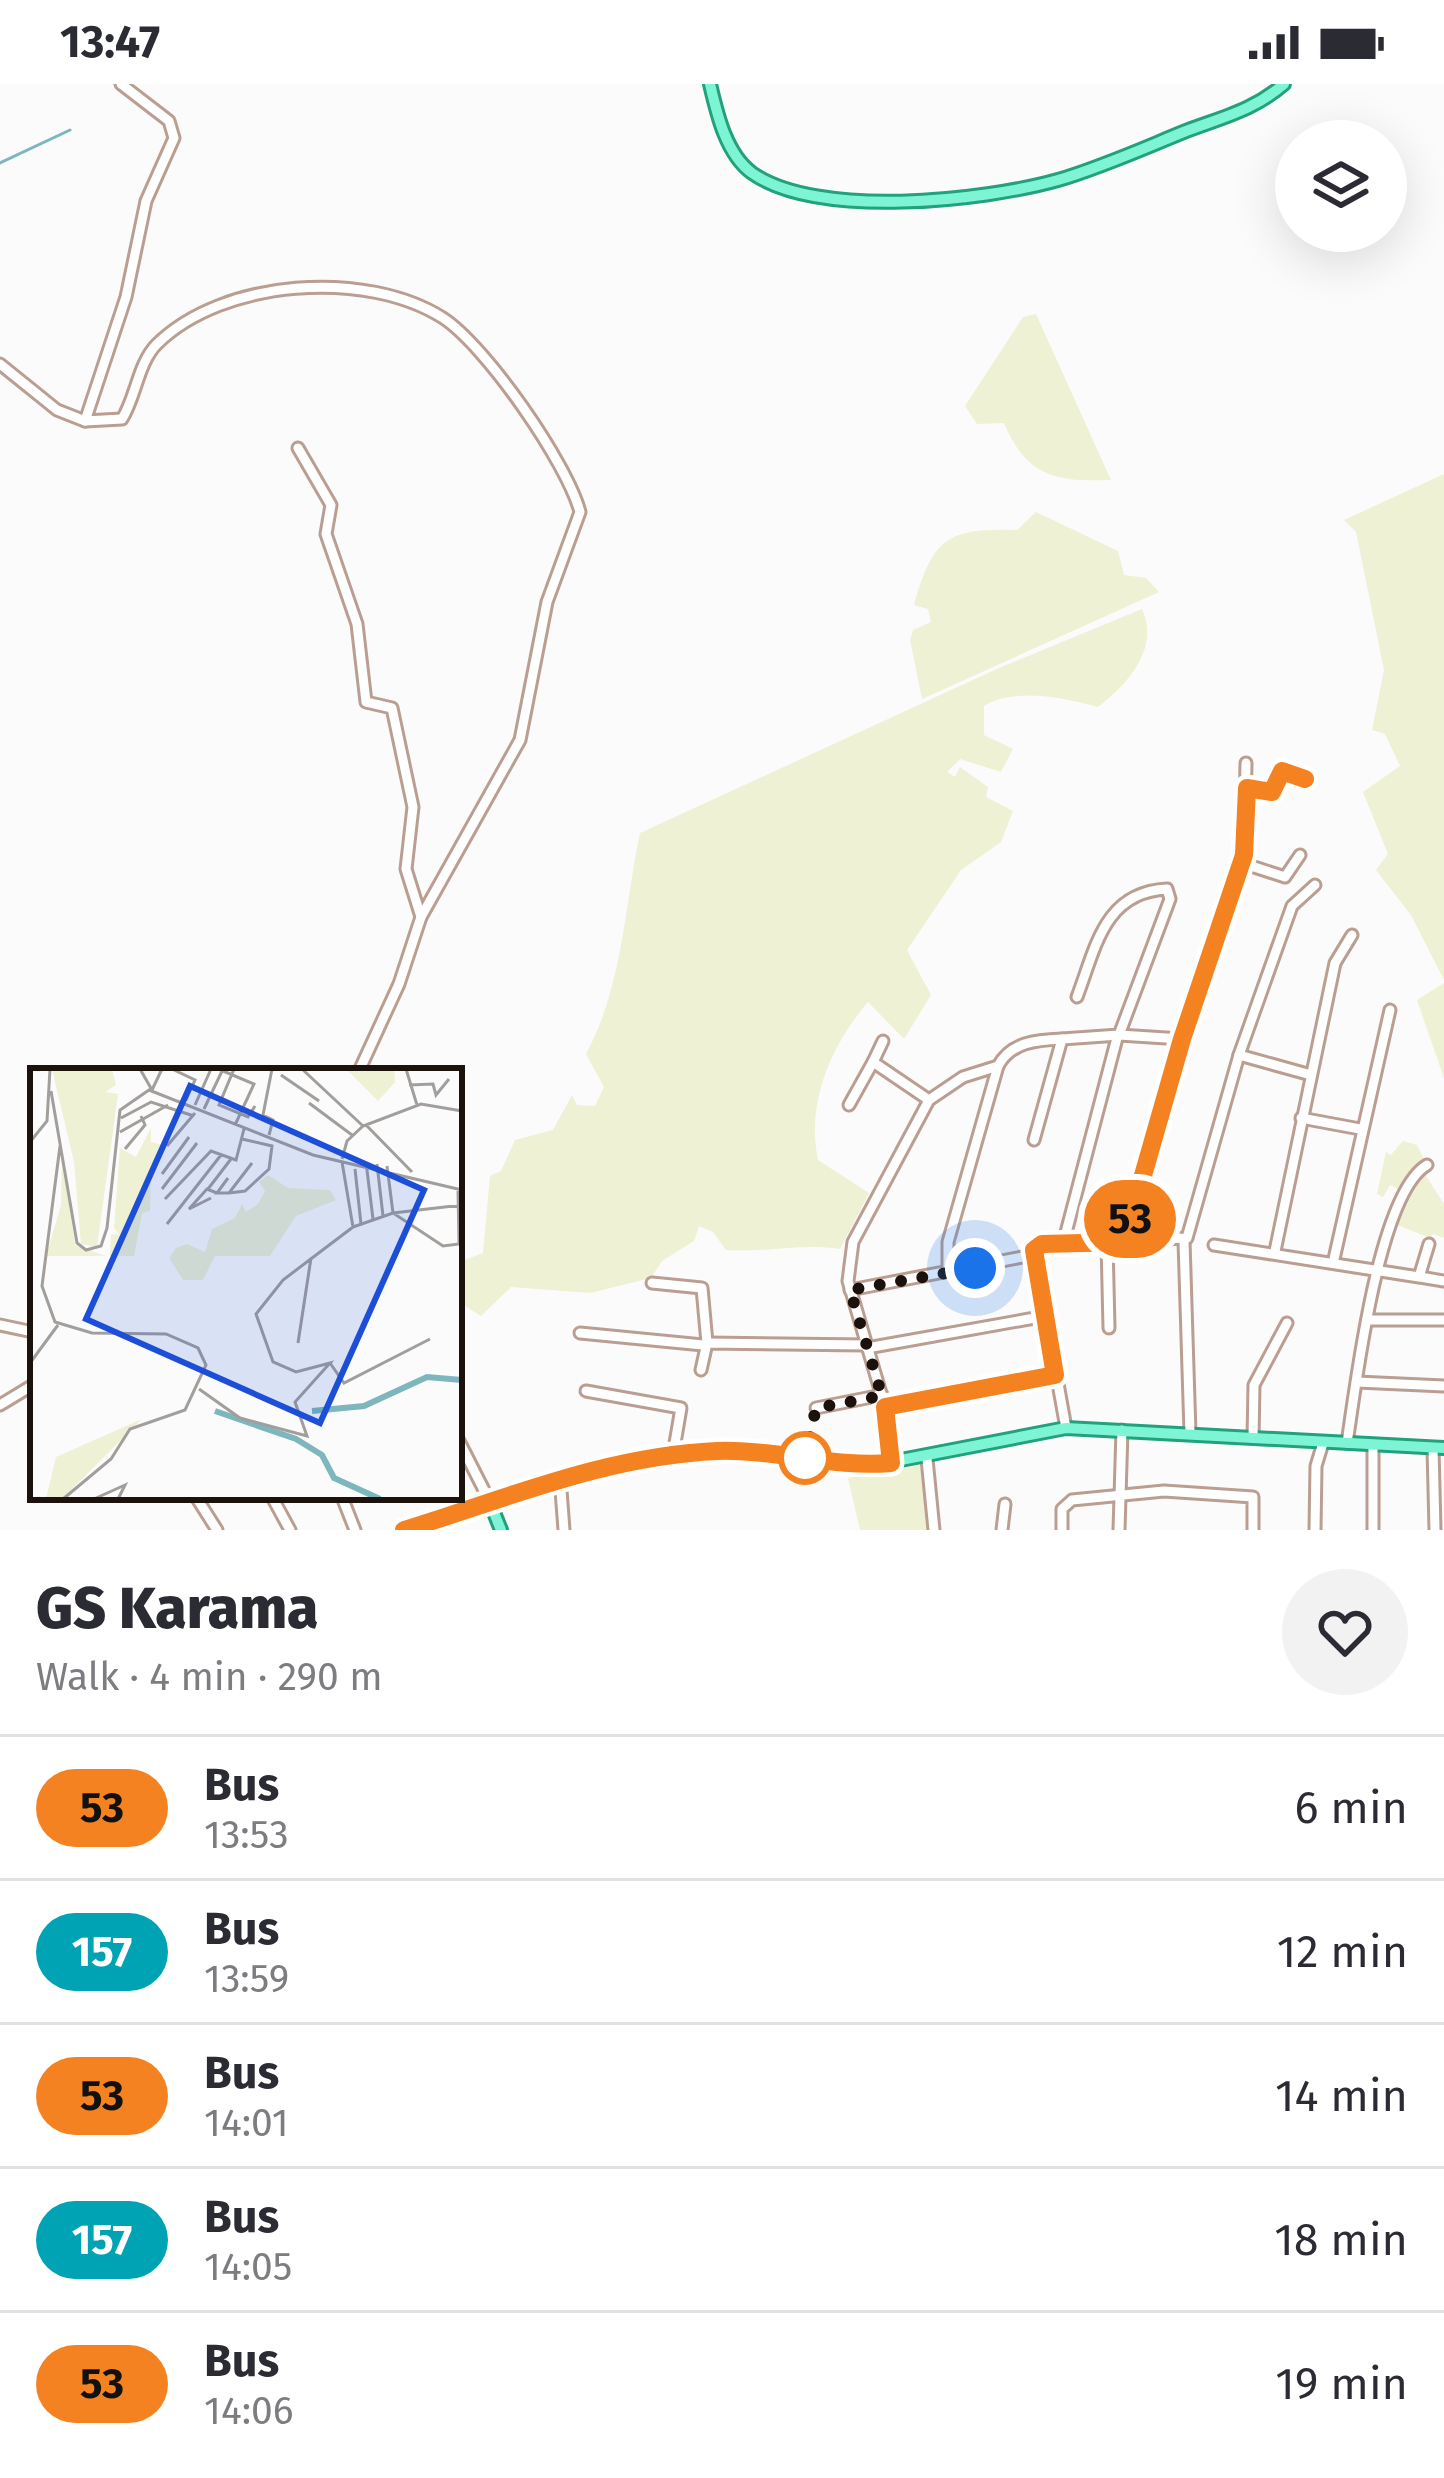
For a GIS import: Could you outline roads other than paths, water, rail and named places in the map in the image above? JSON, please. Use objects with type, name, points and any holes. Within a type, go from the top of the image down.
[{"type":"main road","points":[[710,84],[719,123],[746,169],[780,188],[839,200],[967,195],[1055,181],[1252,109],[1284,84]]},
{"type":"main road","points":[[404,1530],[560,1477],[673,1455],[736,1451],[891,1463],[926,1459],[1006,1436],[1066,1428],[1439,1448]]},
{"type":"main road","points":[[489,1500],[501,1530]]},
{"type":"street","points":[[85,422],[126,297],[146,201],[174,138],[169,121],[121,84]]},
{"type":"street","points":[[0,364],[58,410],[85,422],[122,419],[150,351],[176,328],[239,295],[281,287],[415,304],[454,326],[497,371],[574,497],[579,525],[547,602],[520,740],[421,917],[399,984],[360,1068]]},
{"type":"street","points":[[298,448],[331,506],[326,534],[357,625],[366,702],[392,708],[402,740],[413,807],[406,869],[421,917]]},
{"type":"street","points":[[1124,1242],[1182,1039],[1242,863],[1246,763]]},
{"type":"street","points":[[1247,788],[1272,792],[1282,771],[1305,779]]},
{"type":"street","points":[[1242,863],[1286,877],[1300,855]]},
{"type":"street","points":[[1190,1433],[1184,1240],[1239,1055],[1292,907],[1316,885]]},
{"type":"street","points":[[1064,1244],[1118,1037],[1170,899],[1167,890],[1141,892],[1113,910],[1077,997]]},
{"type":"street","points":[[1275,1251],[1334,963],[1352,935]]},
{"type":"street","points":[[1334,1259],[1390,1010]]},
{"type":"street","points":[[948,1272],[948,1242],[998,1066],[1007,1054],[1028,1042],[1062,1039],[1182,1039]]},
{"type":"street","points":[[1034,1140],[1062,1039]]},
{"type":"street","points":[[849,1105],[883,1041]]},
{"type":"street","points":[[1239,1055],[1311,1075]]},
{"type":"street","points":[[873,1062],[929,1100]]},
{"type":"street","points":[[891,1463],[884,1401],[850,1290],[853,1242],[929,1100],[963,1077],[998,1066]]},
{"type":"street","points":[[1301,1118],[1360,1129]]},
{"type":"street","points":[[1347,1443],[1377,1268],[1406,1183],[1427,1166]]},
{"type":"street","points":[[850,1290],[1033,1255],[1042,1244],[1184,1240]]},
{"type":"street","points":[[1107,1242],[1109,1328]]},
{"type":"street","points":[[1214,1244],[1334,1259],[1444,1282]]},
{"type":"street","points":[[1419,1277],[1429,1244]]},
{"type":"street","points":[[1033,1255],[1066,1428]]},
{"type":"street","points":[[652,1283],[702,1288],[705,1344],[701,1370]]},
{"type":"street","points":[[580,1333],[705,1344],[867,1347],[1046,1316]]},
{"type":"street","points":[[1367,1320],[1444,1319]]},
{"type":"street","points":[[1253,1438],[1254,1385],[1287,1323]]},
{"type":"street","points":[[0,1325],[30,1331]]},
{"type":"street","points":[[816,1408],[1055,1375]]},
{"type":"street","points":[[1357,1382],[1444,1385]]},
{"type":"street","points":[[0,1405],[30,1387]]},
{"type":"street","points":[[586,1391],[681,1408],[673,1455]]},
{"type":"street","points":[[1120,1530],[1122,1430]]},
{"type":"street","points":[[1315,1530],[1316,1466],[1323,1443]]},
{"type":"street","points":[[1373,1445],[1373,1530]]},
{"type":"street","points":[[462,1447],[489,1500]]},
{"type":"street","points":[[1436,1530],[1439,1448]]},
{"type":"street","points":[[926,1459],[934,1530]]},
{"type":"street","points":[[560,1477],[564,1530]]},
{"type":"street","points":[[1062,1530],[1066,1503],[1120,1494],[1252,1497],[1253,1530]]},
{"type":"street","points":[[198,1500],[217,1530]]},
{"type":"street","points":[[274,1500],[290,1530]]},
{"type":"street","points":[[343,1500],[356,1530]]},
{"type":"street","points":[[1002,1530],[1005,1504]]},
{"type":"waterway","points":[[0,163],[70,130]]}]
